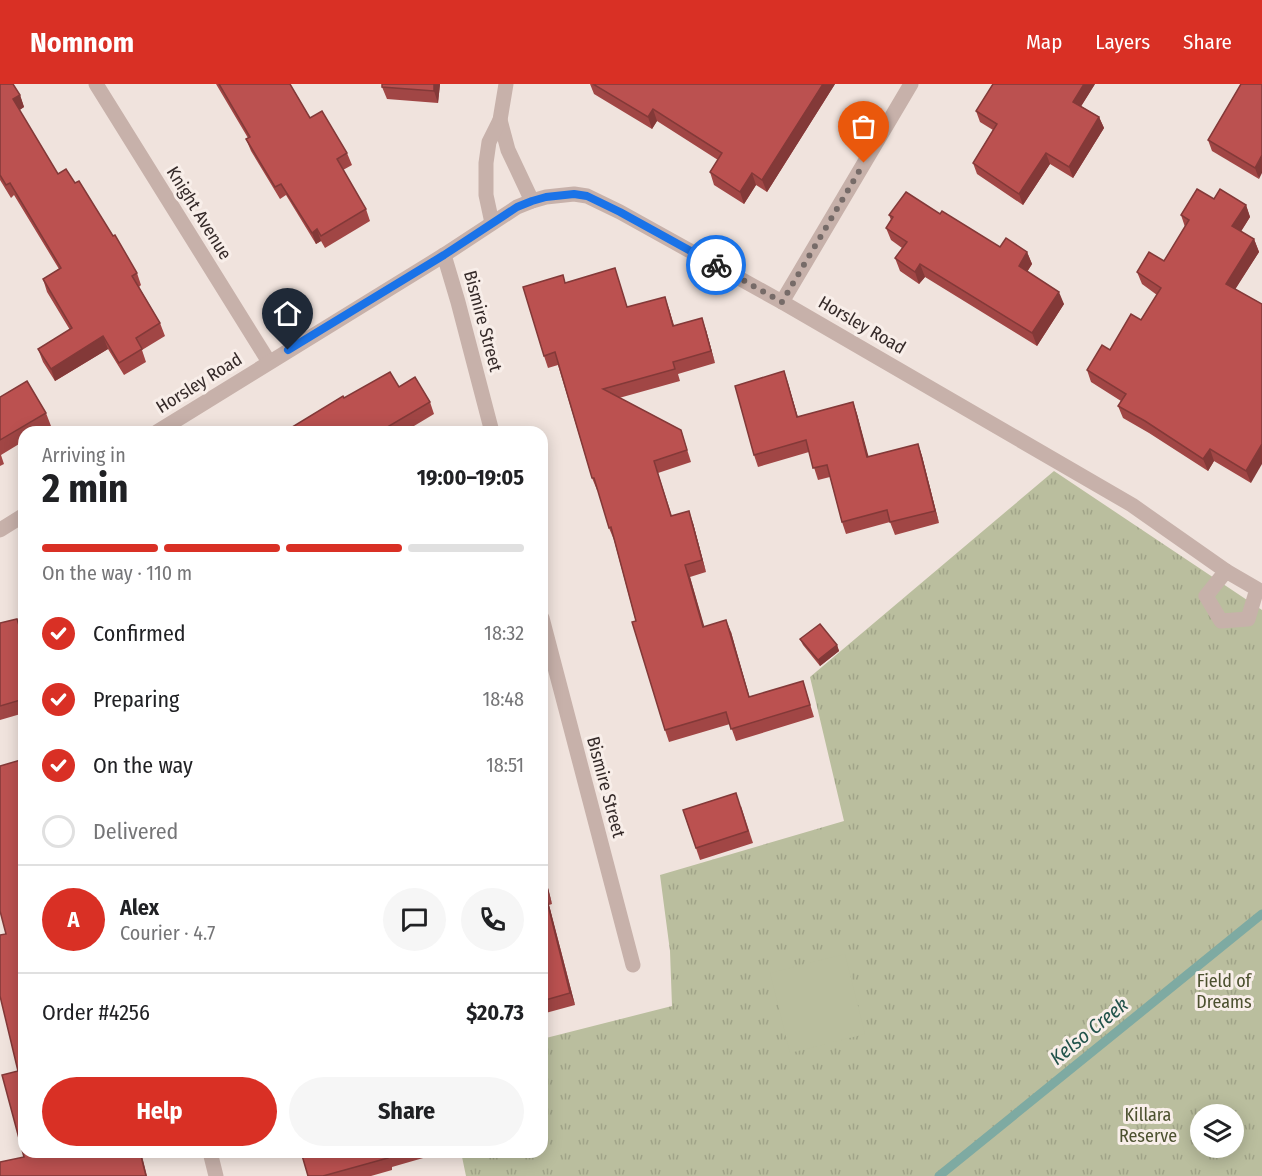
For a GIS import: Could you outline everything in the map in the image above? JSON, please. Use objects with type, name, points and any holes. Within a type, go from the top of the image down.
[{"type":"street","name":"Knight Avenue","points":[[96,84],[269,362]]},
{"type":"street","points":[[492,223],[486,195],[486,163],[489,142],[500,120],[506,84]]},
{"type":"street","points":[[782,302],[911,84]]},
{"type":"street","points":[[500,120],[508,150],[532,201]]},
{"type":"street","name":"Horsley Road","points":[[168,426],[444,255],[517,207],[532,201],[574,194],[587,196],[620,212],[782,302],[1132,505],[1226,571]]},
{"type":"street","name":"Bismire Street","points":[[444,255],[490,426]]},
{"type":"street","points":[[0,530],[18,519]]},
{"type":"street","name":"Bismire Street","points":[[548,641],[633,965]]},
{"type":"street","points":[[212,1158],[216,1176]]},
{"type":"green space","points":[[1054,471],[1262,610],[1262,1176],[466,1176],[462,1158],[548,1158],[548,1037],[672,1006],[670,951],[660,875],[844,821],[810,677]]},
{"type":"green space","points":[[845,954],[865,1034],[790,1053],[770,973]]},
{"type":"building","points":[[0,84],[13,84],[20,95],[13,99],[58,174],[66,169],[75,183],[79,181],[137,273],[132,276],[160,323],[136,338],[142,349],[119,363],[103,336],[51,369],[38,349],[72,328],[43,279],[61,268],[10,183],[6,185],[0,175]]},
{"type":"building","points":[[219,84],[290,84],[310,118],[322,111],[347,153],[337,159],[366,209],[321,236],[317,229],[312,233],[281,184],[275,187],[246,139],[250,137]]},
{"type":"building","points":[[382,84],[434,84],[434,91],[382,87]]},
{"type":"building","points":[[593,84],[823,84],[762,180],[752,173],[740,192],[710,172],[722,153],[653,109],[648,117]]},
{"type":"building","points":[[993,84],[1084,84],[1073,102],[1099,117],[1069,167],[1046,153],[1019,194],[973,163],[997,124],[976,111]]},
{"type":"building","points":[[1241,84],[1262,84],[1262,155],[1255,168],[1208,140]]},
{"type":"building","points":[[1197,189],[1214,199],[1220,189],[1246,205],[1232,226],[1254,239],[1226,284],[1262,304],[1262,444],[1246,471],[1210,449],[1203,459],[1118,406],[1126,394],[1087,370],[1102,345],[1110,350],[1131,314],[1141,320],[1161,288],[1137,272],[1149,252],[1164,261],[1189,220],[1181,215]]},
{"type":"building","points":[[906,192],[940,214],[942,211],[1000,247],[1006,238],[1027,252],[1019,266],[1059,292],[1032,333],[920,264],[915,272],[895,258],[907,242],[886,228],[893,217],[889,215]]},
{"type":"building","points":[[615,268],[627,307],[665,297],[673,326],[702,318],[711,351],[673,362],[675,369],[603,389],[681,430],[687,450],[654,461],[671,516],[689,511],[702,560],[685,565],[703,627],[726,620],[749,697],[803,681],[810,705],[731,729],[726,712],[665,730],[632,622],[636,621],[611,527],[609,528],[594,478],[592,478],[555,352],[544,356],[523,287],[563,275],[565,283]]},
{"type":"building","points":[[784,371],[797,417],[853,402],[867,457],[918,444],[935,511],[890,522],[887,510],[842,522],[827,465],[813,468],[806,440],[754,455],[735,386]]},
{"type":"building","points":[[390,372],[399,387],[415,377],[430,402],[389,426],[294,426],[343,396],[344,398]]},
{"type":"building","points":[[27,381],[46,413],[24,426],[18,426],[18,429],[0,440],[0,397]]},
{"type":"building","points":[[17,619],[18,622],[18,701],[0,706],[0,623]]},
{"type":"building","points":[[820,624],[837,645],[818,660],[800,639]]},
{"type":"building","points":[[18,761],[18,1071],[0,996],[0,935],[6,934],[0,911],[0,766]]},
{"type":"building","points":[[736,793],[748,831],[696,848],[683,810]]},
{"type":"building","points":[[548,905],[570,993],[548,999]]},
{"type":"building","points":[[18,1071],[18,1135],[2,1075]]},
{"type":"building","points":[[19,1158],[142,1158],[146,1176],[0,1176],[0,1162]]},
{"type":"building","points":[[303,1158],[388,1158],[323,1176],[308,1176]]},
{"type":"waterway","name":"Kelso Creek","points":[[939,1176],[1262,914]]},
{"type":"way so far","points":[[716,265],[782,302],[864,163]]},
{"type":"route","points":[[288,350],[444,255],[517,207],[546,197],[574,194],[587,196],[716,265]]},
{"type":"park label","name":"Field of Dreams","points":[[1224,991]]},
{"type":"park label","name":"Killara Reserve","points":[[1148,1125]]}]
